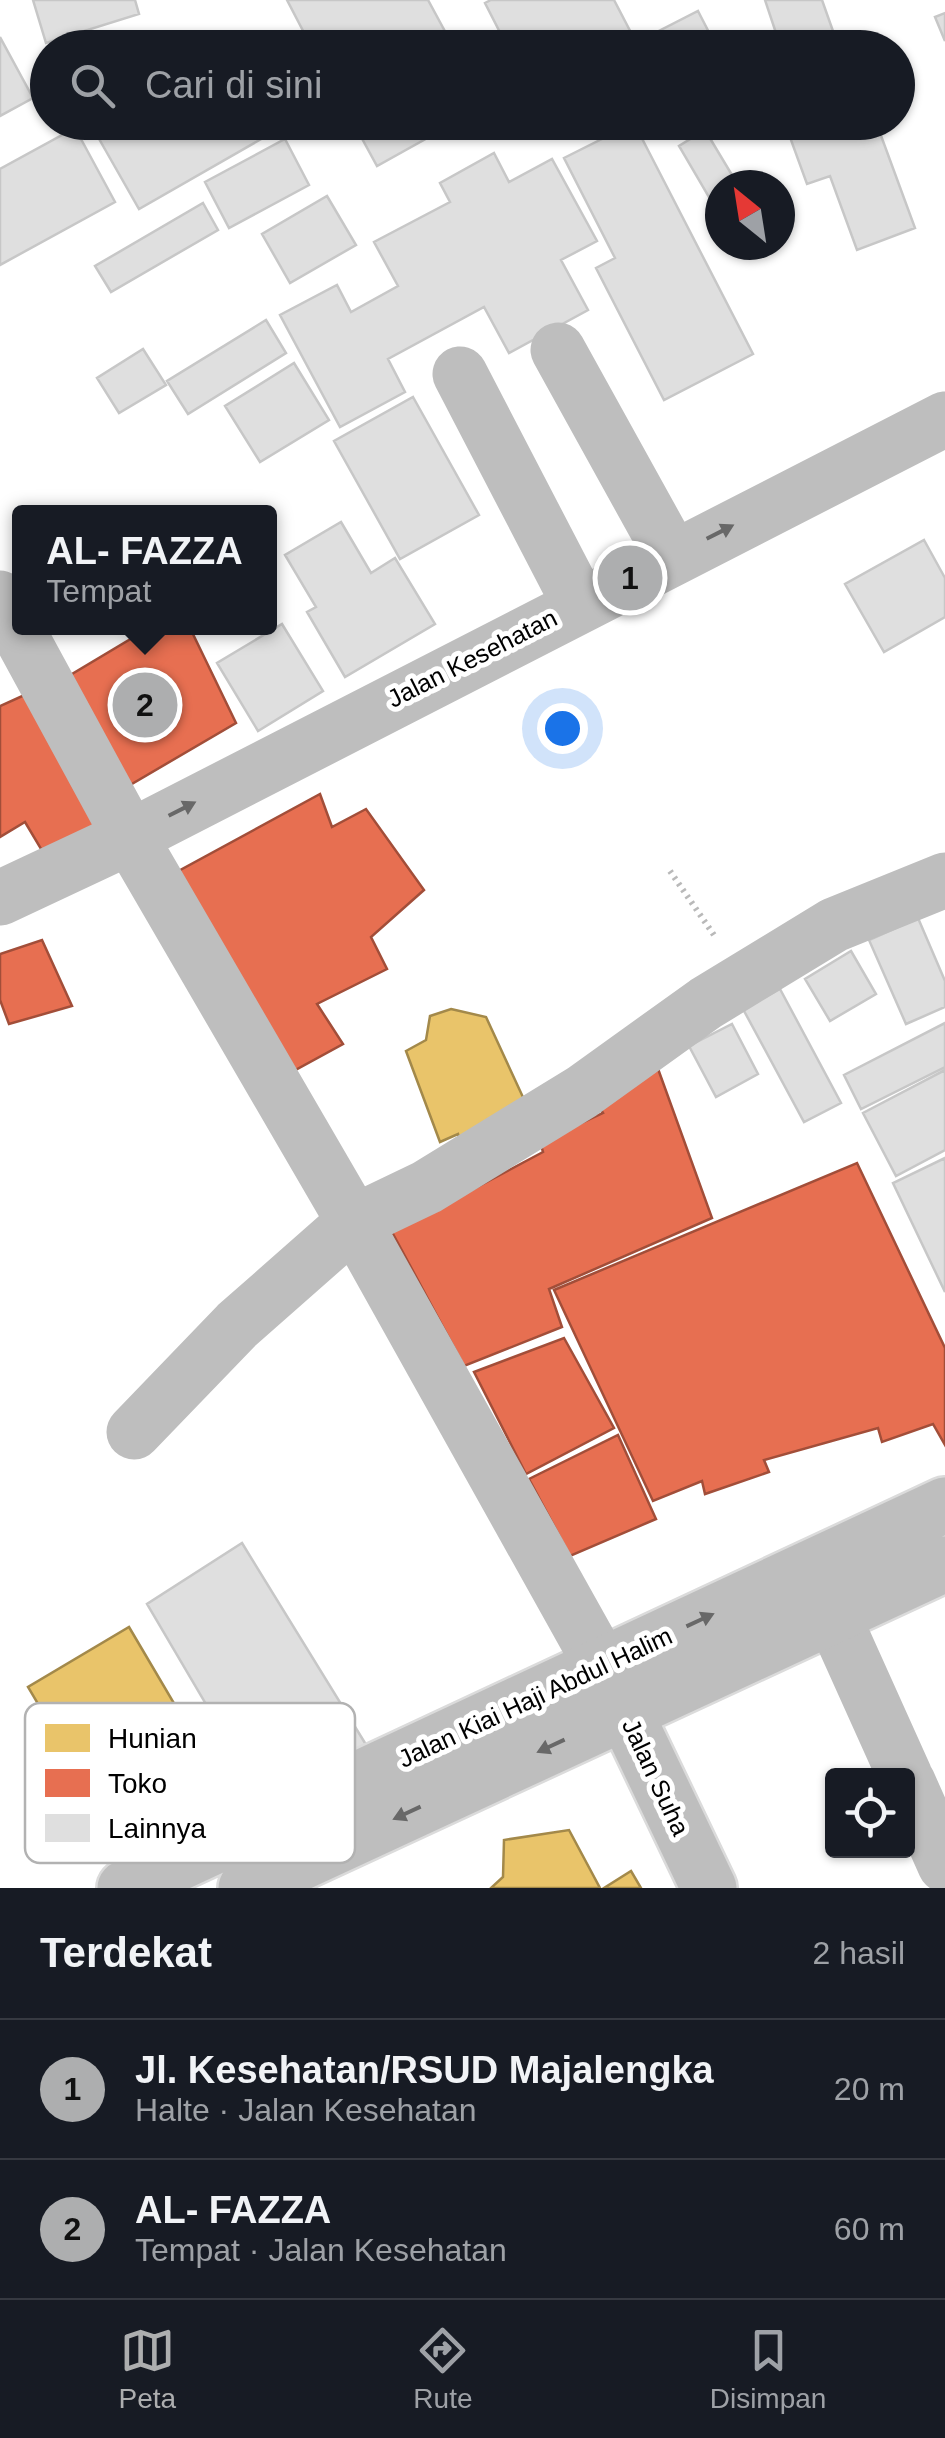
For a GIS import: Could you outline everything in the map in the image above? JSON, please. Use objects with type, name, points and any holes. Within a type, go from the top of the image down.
[{"type":"street","points":[[558,350],[672,556]]},
{"type":"street","points":[[460,374],[579,603]]},
{"type":"street","name":"Jalan Kesehatan","points":[[0,898],[130,836],[579,603],[945,420]]},
{"type":"street","name":"Jalan Suha","points":[[0,598],[12,620]]},
{"type":"street","name":"Jalan Suha","points":[[20,635],[613,1688],[708,1888]]},
{"type":"street","points":[[134,1432],[237,1325],[354,1222],[426,1187],[582,1092],[692,1012],[834,925],[945,880]]},
{"type":"street","name":"Jalan Kiai Haji Abdul Halim","points":[[355,1829],[945,1505]]},
{"type":"street","name":"Jalan Kiai Haji Abdul Halim","points":[[355,1794],[613,1688],[833,1616],[945,1564]]},
{"type":"street","points":[[833,1616],[901,1768]]},
{"type":"street","points":[[915,1799],[945,1865]]},
{"type":"street","name":"Jalan Kiai Haji Abdul Halim","points":[[126,1888],[187,1863]]},
{"type":"street","name":"Jalan Kiai Haji Abdul Halim","points":[[246,1888],[292,1863]]},
{"type":"path","points":[[670,872],[745,980]]},
{"type":"building: Hunian","points":[[451,1009],[486,1017],[528,1108],[465,1157],[458,1134],[440,1142],[406,1051],[426,1040],[430,1016]]},
{"type":"building: Hunian","points":[[129,1627],[174,1703],[37,1703],[28,1687]]},
{"type":"building: Hunian","points":[[569,1830],[600,1888],[491,1888],[503,1877],[504,1840]]},
{"type":"building: Hunian","points":[[631,1871],[641,1888],[604,1888]]},
{"type":"building: Toko","points":[[137,635],[193,635],[236,723],[113,795],[52,686]]},
{"type":"building: Toko","points":[[29,693],[98,830],[44,854],[25,822],[0,837],[0,706]]},
{"type":"building: Toko","points":[[320,794],[332,827],[366,809],[424,890],[371,937],[387,969],[317,1004],[343,1044],[288,1074],[173,874]]},
{"type":"building: Toko","points":[[42,940],[72,1006],[9,1024],[0,1000],[0,954]]},
{"type":"building: Toko","points":[[657,1066],[712,1218],[549,1289],[562,1327],[464,1366],[392,1232],[543,1152],[540,1142],[603,1113],[594,1098]]},
{"type":"building: Toko","points":[[857,1163],[945,1348],[945,1445],[933,1424],[882,1442],[878,1428],[764,1460],[769,1472],[705,1494],[702,1481],[653,1501],[554,1290]]},
{"type":"building: Toko","points":[[564,1338],[614,1428],[526,1474],[474,1372]]},
{"type":"building: Toko","points":[[618,1435],[656,1519],[570,1556],[529,1479]]},
{"type":"building: Lainnya","points":[[33,0],[135,0],[139,14],[88,30],[42,30]]},
{"type":"building: Lainnya","points":[[287,0],[428,0],[444,30],[303,30]]},
{"type":"building: Lainnya","points":[[614,0],[630,30],[499,30],[485,3]]},
{"type":"building: Lainnya","points":[[765,0],[822,0],[833,30],[775,30]]},
{"type":"building: Lainnya","points":[[698,11],[708,30],[661,30]]},
{"type":"building: Lainnya","points":[[945,13],[945,41],[935,17]]},
{"type":"building: Lainnya","points":[[0,37],[30,92],[30,100],[0,116]]},
{"type":"building: Lainnya","points":[[53,140],[81,140],[115,202],[0,265],[0,169]]},
{"type":"building: Lainnya","points":[[100,140],[260,140],[139,209]]},
{"type":"building: Lainnya","points":[[286,140],[309,185],[229,228],[205,182]]},
{"type":"building: Lainnya","points":[[363,140],[424,140],[377,166]]},
{"type":"building: Lainnya","points":[[600,140],[643,140],[753,354],[664,400],[596,268],[615,258],[564,158]]},
{"type":"building: Lainnya","points":[[689,140],[711,140],[729,170],[705,170],[705,190],[679,146]]},
{"type":"building: Lainnya","points":[[791,140],[883,140],[915,228],[857,250],[830,176],[807,184]]},
{"type":"building: Lainnya","points":[[494,153],[509,182],[552,159],[597,241],[561,260],[588,310],[509,353],[484,307],[388,359],[405,392],[340,427],[280,315],[337,285],[351,312],[398,286],[374,242],[450,202],[440,183]]},
{"type":"building: Lainnya","points":[[327,196],[356,245],[290,283],[262,234]]},
{"type":"building: Lainnya","points":[[203,203],[218,230],[111,292],[95,266]]},
{"type":"building: Lainnya","points":[[266,320],[286,353],[188,414],[167,381]]},
{"type":"building: Lainnya","points":[[143,349],[166,385],[119,413],[97,378]]},
{"type":"building: Lainnya","points":[[294,363],[329,420],[260,462],[225,406]]},
{"type":"building: Lainnya","points":[[413,397],[479,515],[400,559],[334,441]]},
{"type":"building: Lainnya","points":[[341,522],[371,573],[395,558],[435,624],[345,677],[307,612],[316,607],[285,555]]},
{"type":"building: Lainnya","points":[[924,540],[945,578],[945,617],[884,652],[845,584]]},
{"type":"building: Lainnya","points":[[282,624],[323,691],[258,731],[217,663],[264,635],[277,635],[277,627]]},
{"type":"building: Lainnya","points":[[918,918],[945,981],[945,1007],[906,1024],[869,940]]},
{"type":"building: Lainnya","points":[[851,951],[876,994],[830,1021],[805,979]]},
{"type":"building: Lainnya","points":[[780,989],[841,1103],[804,1122],[743,1009]]},
{"type":"building: Lainnya","points":[[945,1023],[945,1067],[861,1109],[844,1075]]},
{"type":"building: Lainnya","points":[[732,1024],[758,1074],[716,1097],[689,1046]]},
{"type":"building: Lainnya","points":[[945,1070],[945,1150],[896,1176],[863,1113]]},
{"type":"building: Lainnya","points":[[945,1158],[945,1292],[893,1183]]},
{"type":"building: Lainnya","points":[[242,1543],[340,1703],[205,1703],[147,1604]]},
{"type":"building: Lainnya","points":[[355,1727],[373,1756],[355,1763]]},
{"type":"place","name":"Jl. Kesehatan/RSUD Majalengka","points":[[630,578]]},
{"type":"place","name":"AL- FAZZA","points":[[145,705]]}]
